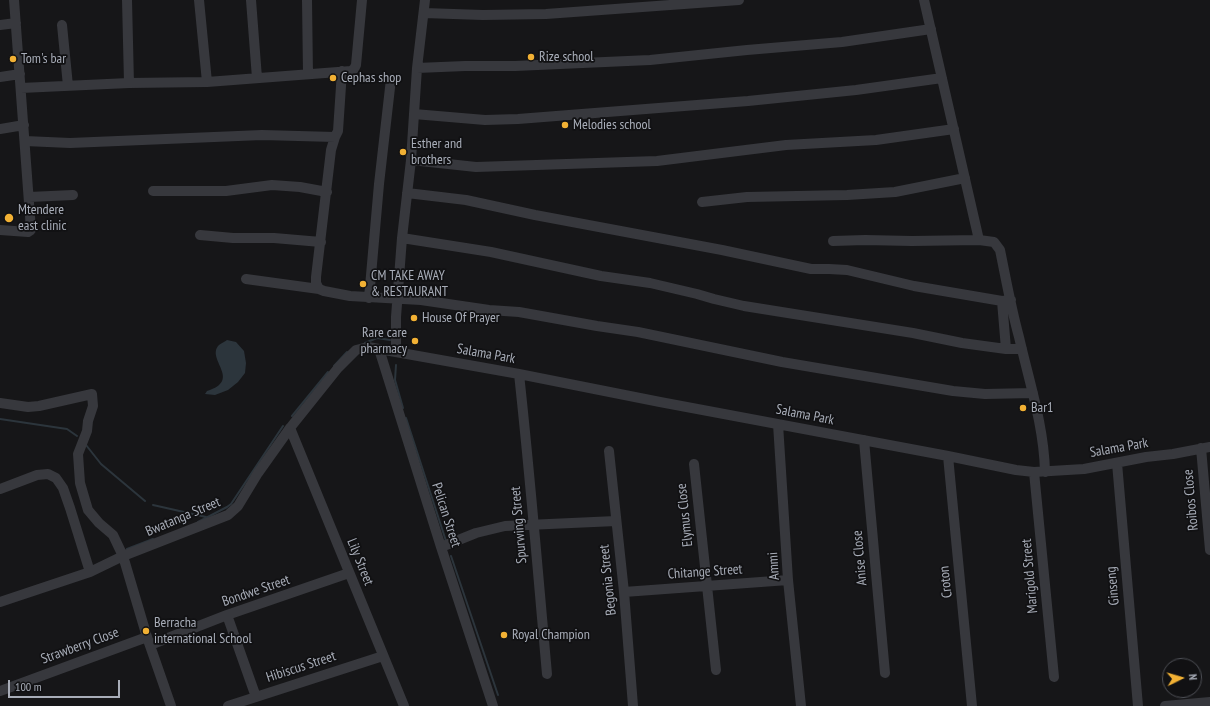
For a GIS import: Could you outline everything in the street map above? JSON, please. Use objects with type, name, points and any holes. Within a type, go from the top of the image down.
[{"type":"street","points":[[0,230],[28,232],[31,230],[30,197],[14,0]]},
{"type":"street","points":[[127,0],[128,83]]},
{"type":"street","points":[[199,0],[207,82]]},
{"type":"street","points":[[251,0],[257,78]]},
{"type":"street","points":[[307,0],[308,74]]},
{"type":"street","points":[[21,88],[128,83],[207,82],[351,71],[356,65],[362,0]]},
{"type":"street","points":[[379,349],[396,352],[396,317],[402,238],[411,160],[425,0]]},
{"type":"street","points":[[424,13],[483,15],[546,14],[738,0]]},
{"type":"street","points":[[924,0],[979,240]]},
{"type":"street","points":[[0,25],[16,23]]},
{"type":"street","points":[[62,25],[68,86]]},
{"type":"street","points":[[418,68],[555,65],[650,60],[842,42],[931,29]]},
{"type":"street","points":[[319,289],[316,283],[316,277],[332,150],[338,131],[342,71]]},
{"type":"street","points":[[0,77],[20,74]]},
{"type":"street","points":[[414,114],[485,120],[518,119],[748,101],[856,90],[942,78]]},
{"type":"street","points":[[369,298],[379,184],[391,79]]},
{"type":"street","points":[[0,129],[24,125]]},
{"type":"street","points":[[411,160],[476,167],[657,161],[786,145],[876,140],[954,129]]},
{"type":"street","points":[[25,141],[70,143],[262,135],[335,137]]},
{"type":"street","points":[[702,202],[746,197],[848,195],[895,192],[965,178]]},
{"type":"street","points":[[153,191],[226,191],[272,185],[300,187],[327,192]]},
{"type":"street","points":[[407,193],[466,200],[811,269],[848,270],[914,286],[1006,300]]},
{"type":"street","points":[[30,197],[73,195]]},
{"type":"street","points":[[200,234],[233,238],[274,238],[321,242]]},
{"type":"street","points":[[402,238],[491,252],[601,276],[684,291],[744,306],[913,333],[962,343],[1006,349],[1022,349]]},
{"type":"street","points":[[833,241],[979,240],[994,242],[1000,250],[1006,300],[1006,349]]},
{"type":"street","points":[[246,279],[319,289],[324,292],[350,296],[421,300],[488,310],[519,312],[638,332],[788,363],[954,392],[985,394],[1033,393]]},
{"type":"street","points":[[1006,300],[1022,349],[1033,393],[1045,452],[1045,472]]},
{"type":"street","name":"Bwatanga Street","points":[[0,602],[90,572],[123,556],[228,515],[238,506],[258,473],[290,428],[338,368],[356,350],[368,347],[379,349]]},
{"type":"street","name":"Pelican Street","points":[[379,349],[493,706]]},
{"type":"street","name":"Salama Park","points":[[396,352],[519,374],[1016,470],[1045,472],[1084,469],[1205,447]]},
{"type":"street","name":"Spurwing Street","points":[[519,374],[528,451],[533,524],[548,674]]},
{"type":"street","points":[[0,403],[28,407],[39,406],[92,394],[93,406],[88,421],[87,431],[78,454],[80,483],[88,510],[99,523],[113,535],[123,556],[148,641],[171,706]]},
{"type":"street","name":"Ammi","points":[[778,424],[788,580],[801,706]]},
{"type":"street","name":"Lily Street","points":[[290,428],[382,656],[404,706]]},
{"type":"street","name":"Anise Close","points":[[864,440],[885,673]]},
{"type":"street","name":"Roibos Close","points":[[1205,447],[1210,550]]},
{"type":"street","name":"Begonia Street","points":[[609,451],[624,592],[633,706]]},
{"type":"street","name":"Croton","points":[[948,456],[972,706]]},
{"type":"street","name":"Ginseng","points":[[1117,463],[1138,706]]},
{"type":"street","name":"Elymus Close","points":[[694,464],[716,670]]},
{"type":"street","name":"Marigold Street","points":[[1034,472],[1054,677]]},
{"type":"street","points":[[0,489],[37,475],[48,474],[56,478],[63,488],[90,572]]},
{"type":"street","points":[[441,547],[476,533],[505,526],[616,521]]},
{"type":"street","name":"Bondwe Street","points":[[148,641],[349,573]]},
{"type":"street","name":"Chitange Street","points":[[624,592],[788,580]]},
{"type":"street","points":[[228,615],[256,696]]},
{"type":"street","name":"Strawberry Close","points":[[0,691],[148,641]]},
{"type":"street","name":"Hibiscus Street","points":[[228,706],[382,656]]},
{"type":"street","points":[[1165,706],[1210,702]]},
{"type":"shaded area","points":[[227,340],[236,342],[244,351],[246,363],[245,373],[238,382],[228,390],[215,395],[205,394],[222,381],[223,375],[216,357],[216,351],[219,345]]},
{"type":"waterway","points":[[365,343],[377,338],[390,340]]},
{"type":"waterway","points":[[334,366],[347,352]]},
{"type":"waterway","points":[[396,365],[395,380],[403,408]]},
{"type":"waterway","points":[[292,416],[328,372]]},
{"type":"waterway","points":[[406,418],[446,541]]},
{"type":"waterway","points":[[0,419],[67,429],[77,436]]},
{"type":"waterway","points":[[198,522],[231,504],[283,426]]},
{"type":"waterway","points":[[86,445],[101,464],[145,501]]},
{"type":"waterway","points":[[153,505],[206,517]]},
{"type":"waterway","points":[[127,549],[153,539]]},
{"type":"waterway","points":[[451,556],[498,695]]},
{"type":"place","name":"Rize school","points":[[531,57]]},
{"type":"place","name":"Tom's bar","points":[[13,59]]},
{"type":"place","name":"Cephas shop","points":[[333,78]]},
{"type":"place","name":"Melodies school","points":[[565,125]]},
{"type":"place","name":"Esther and brothers","points":[[403,152]]},
{"type":"place","name":"Mtendere east clinic","points":[[9,218]]},
{"type":"place","name":"CM TAKE AWAY & RESTAURANT","points":[[363,284]]},
{"type":"place","name":"House Of Prayer","points":[[414,318]]},
{"type":"place","name":"Rare care pharmacy","points":[[415,341]]},
{"type":"place","name":"Bar1","points":[[1023,408]]},
{"type":"place","name":"Berracha international School","points":[[146,631]]},
{"type":"place","name":"Royal Champion","points":[[504,635]]}]
